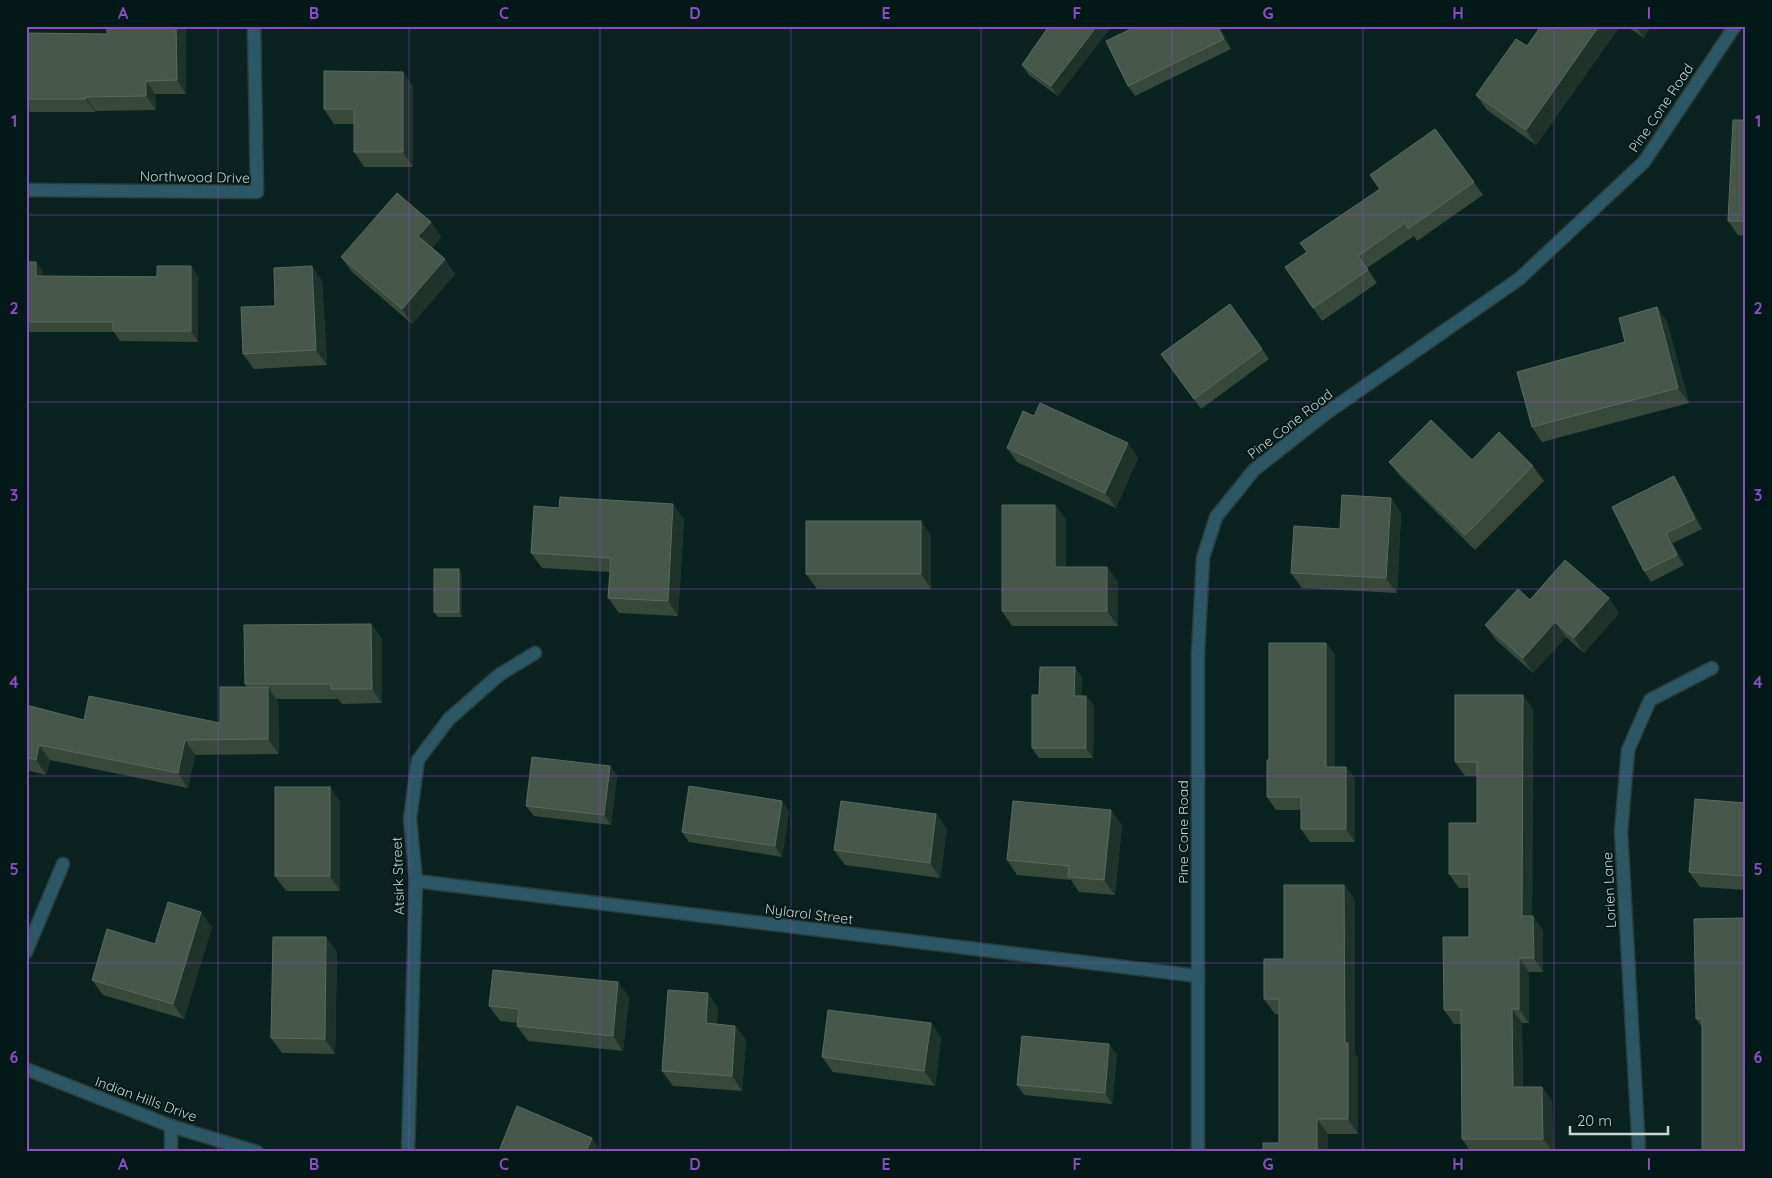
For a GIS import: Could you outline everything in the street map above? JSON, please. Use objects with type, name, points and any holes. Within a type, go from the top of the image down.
[{"type":"street","name":"Northwood Drive","points":[[26,190],[257,192],[254,26]]},
{"type":"street","name":"Pine Cone Road","points":[[1198,1152],[1198,653],[1203,558],[1216,517],[1254,470],[1325,414],[1519,279],[1637,169],[1644,162],[1735,26]]},
{"type":"street","name":"Atsirk Street","points":[[408,1152],[416,881],[410,819],[418,760],[449,718],[499,675],[536,653]]},
{"type":"street","name":"Lorien Lane","points":[[1638,1152],[1620,832],[1628,750],[1650,700],[1712,668]]},
{"type":"street","points":[[26,952],[63,864]]},
{"type":"street","name":"Nylarol Street","points":[[416,881],[1198,976]]},
{"type":"street","name":"Indian Hills Drive","points":[[26,1069],[171,1126],[257,1152]]},
{"type":"street","points":[[171,1126],[171,1152]]},
{"type":"building","points":[[107,26],[176,26],[177,80],[146,81],[146,96],[26,99],[26,33],[107,34]]},
{"type":"building","points":[[1049,26],[1097,26],[1051,86],[1022,65]]},
{"type":"building","points":[[1137,26],[1217,26],[1224,39],[1128,86],[1106,41]]},
{"type":"building","points":[[1541,26],[1599,26],[1526,130],[1476,95],[1516,39],[1527,46]]},
{"type":"building","points":[[324,71],[403,72],[403,152],[354,152],[354,109],[324,109]]},
{"type":"building","points":[[1733,120],[1746,120],[1746,221],[1728,221]]},
{"type":"building","points":[[1435,129],[1474,182],[1408,229],[1405,223],[1358,256],[1368,270],[1313,308],[1285,267],[1307,252],[1300,243],[1380,189],[1370,175]]},
{"type":"building","points":[[397,193],[431,222],[418,236],[445,259],[402,309],[341,257]]},
{"type":"building","points":[[26,262],[36,262],[36,276],[157,277],[157,266],[191,266],[191,331],[113,331],[113,322],[26,322]]},
{"type":"building","points":[[312,266],[316,350],[243,354],[241,307],[275,306],[274,268]]},
{"type":"building","points":[[1230,304],[1262,349],[1194,399],[1161,354]]},
{"type":"building","points":[[1657,307],[1678,388],[1532,427],[1517,372],[1625,342],[1619,318]]},
{"type":"building","points":[[1040,403],[1128,443],[1105,493],[1007,448],[1023,411],[1034,416]]},
{"type":"building","points":[[1431,420],[1472,460],[1499,432],[1533,466],[1465,535],[1389,462]]},
{"type":"building","points":[[1674,476],[1695,519],[1666,533],[1677,555],[1644,571],[1612,507]]},
{"type":"building","points":[[1342,495],[1391,498],[1386,578],[1291,573],[1294,526],[1340,529]]},
{"type":"building","points":[[560,497],[673,504],[668,601],[608,598],[611,558],[531,553],[534,506],[559,508]]},
{"type":"building","points":[[1002,505],[1055,505],[1055,567],[1107,567],[1107,611],[1002,611]]},
{"type":"building","points":[[806,521],[921,521],[921,574],[806,574]]},
{"type":"building","points":[[1565,560],[1609,598],[1574,638],[1555,622],[1523,658],[1485,625],[1518,589],[1530,600]]},
{"type":"building","points":[[434,569],[459,569],[459,612],[434,612]]},
{"type":"building","points":[[371,624],[372,689],[331,689],[331,684],[245,684],[244,625]]},
{"type":"building","points":[[1269,643],[1326,643],[1326,767],[1346,767],[1346,829],[1301,829],[1301,797],[1267,797],[1267,760],[1269,760]]},
{"type":"building","points":[[1040,667],[1075,667],[1074,696],[1086,696],[1086,748],[1032,748],[1032,695],[1039,695]]},
{"type":"building","points":[[220,687],[268,687],[268,739],[185,740],[178,773],[39,745],[36,760],[26,757],[26,705],[84,720],[89,696],[220,723]]},
{"type":"building","points":[[1455,695],[1523,695],[1522,916],[1533,916],[1534,958],[1519,958],[1519,1009],[1512,1009],[1513,1087],[1542,1087],[1543,1139],[1462,1139],[1461,1010],[1444,1010],[1443,937],[1469,937],[1469,874],[1449,874],[1449,823],[1477,823],[1477,762],[1455,762]]},
{"type":"building","points":[[532,757],[610,766],[604,815],[526,806]]},
{"type":"building","points":[[689,786],[782,801],[775,846],[682,832]]},
{"type":"building","points":[[275,787],[330,787],[330,876],[275,876]]},
{"type":"building","points":[[1695,799],[1746,803],[1746,876],[1689,872]]},
{"type":"building","points":[[841,801],[936,814],[930,863],[834,850]]},
{"type":"building","points":[[1013,801],[1111,810],[1104,880],[1068,877],[1069,866],[1007,860]]},
{"type":"building","points":[[1284,885],[1344,885],[1345,1043],[1348,1043],[1348,1119],[1317,1119],[1317,1152],[1263,1152],[1263,1143],[1279,1143],[1279,999],[1264,999],[1264,959],[1284,959]]},
{"type":"building","points":[[168,902],[201,912],[173,1004],[92,980],[107,929],[155,944]]},
{"type":"building","points":[[1746,918],[1746,1152],[1702,1152],[1702,1018],[1696,1019],[1694,919]]},
{"type":"building","points":[[273,937],[326,937],[325,1039],[271,1038]]},
{"type":"building","points":[[493,970],[618,982],[613,1036],[517,1026],[519,1009],[489,1006]]},
{"type":"building","points":[[668,990],[708,993],[706,1023],[735,1026],[732,1076],[662,1071]]},
{"type":"building","points":[[828,1010],[931,1023],[924,1071],[822,1057]]},
{"type":"building","points":[[1022,1036],[1109,1044],[1105,1093],[1017,1085]]},
{"type":"building","points":[[517,1106],[592,1138],[586,1152],[500,1152]]}]
